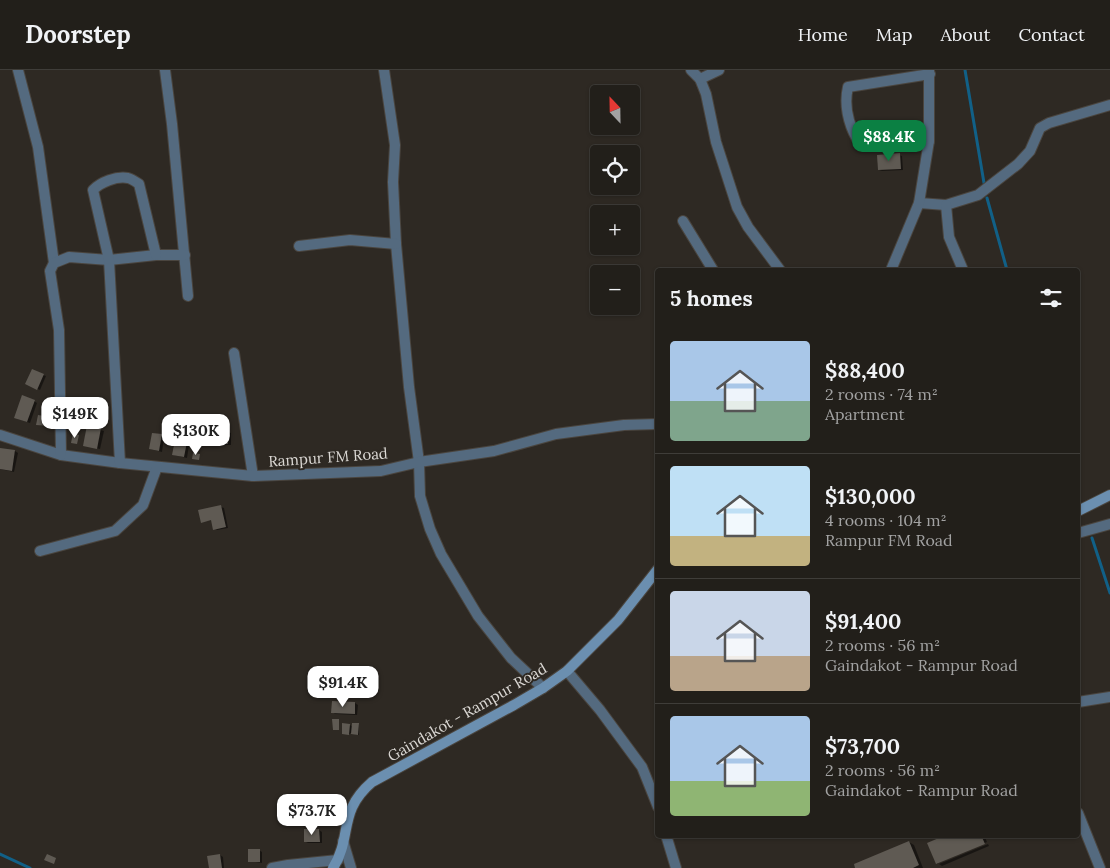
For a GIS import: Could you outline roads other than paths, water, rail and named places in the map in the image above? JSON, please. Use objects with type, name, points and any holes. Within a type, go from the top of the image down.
[{"type":"main road","points":[[1080,510],[1110,495]]},
{"type":"main road","name":"Gaindakot - Rampur Road","points":[[336,864],[349,813],[354,801],[362,791],[372,782],[424,756],[543,688],[567,671],[618,620],[655,573]]},
{"type":"street","points":[[18,70],[38,147],[54,263],[50,271],[58,330],[61,455]]},
{"type":"street","points":[[165,70],[188,296]]},
{"type":"street","points":[[384,70],[395,146],[393,182],[396,244],[409,387],[419,462],[420,496],[430,529],[441,554],[478,616],[511,658],[543,688]]},
{"type":"street","points":[[691,70],[700,80],[706,94],[716,142],[737,207],[774,268]]},
{"type":"street","points":[[700,80],[719,70]]},
{"type":"street","points":[[892,268],[919,203],[929,141],[930,72],[848,87],[845,99],[850,124],[857,139],[929,141]]},
{"type":"street","points":[[919,203],[946,205],[978,195],[1018,164],[1030,151],[1040,128],[1049,123],[1110,105]]},
{"type":"street","points":[[120,463],[109,260],[93,190],[97,186],[113,179],[129,178],[140,184],[156,255]]},
{"type":"street","points":[[946,205],[949,237],[962,268]]},
{"type":"street","points":[[683,221],[713,268]]},
{"type":"street","points":[[299,246],[350,240],[396,244]]},
{"type":"street","points":[[54,263],[69,257],[109,260],[156,255],[185,255]]},
{"type":"street","points":[[234,353],[253,476]]},
{"type":"street","name":"Rampur FM Road","points":[[0,435],[61,455],[120,463],[253,476],[381,471],[419,462],[494,451],[556,434],[624,425],[655,424]]},
{"type":"street","points":[[40,551],[115,531],[143,505],[157,467]]},
{"type":"street","points":[[1080,532],[1110,524]]},
{"type":"street","points":[[567,671],[600,710],[642,767],[655,800]]},
{"type":"street","points":[[1080,702],[1110,697]]},
{"type":"street","points":[[1080,818],[1100,868]]},
{"type":"street","points":[[667,838],[676,868]]},
{"type":"street","points":[[343,841],[351,868]]},
{"type":"street","points":[[272,868],[288,865],[336,864]]},
{"type":"waterway","points":[[965,70],[984,183]]},
{"type":"waterway","points":[[987,198],[1006,268]]},
{"type":"waterway","points":[[1092,538],[1110,593]]},
{"type":"waterway","points":[[0,854],[30,868]]}]
